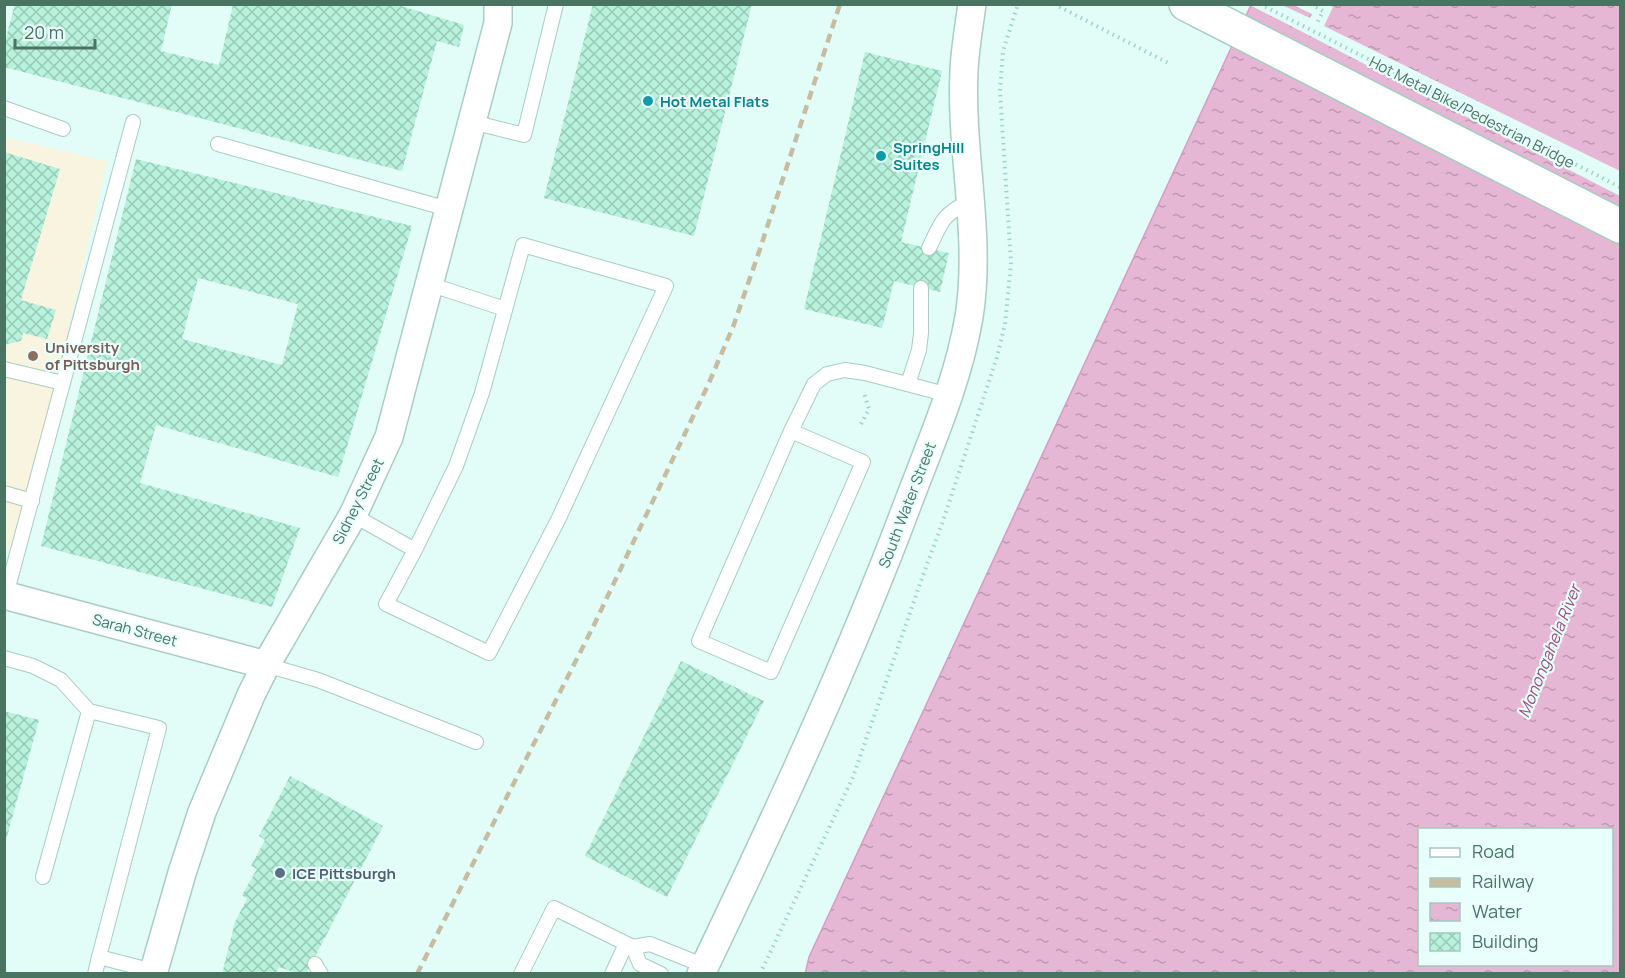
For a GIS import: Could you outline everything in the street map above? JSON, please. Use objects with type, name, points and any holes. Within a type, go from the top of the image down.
[{"type":"main road","points":[[1186,4],[1620,226]]},
{"type":"street","name":"Sidney Street","points":[[153,973],[202,812],[251,694],[353,515],[389,437],[498,22],[498,4]]},
{"type":"street","name":"South Water Street","points":[[703,970],[803,757],[846,657],[898,530],[958,367],[969,316],[972,276],[964,73],[972,4]]},
{"type":"street","name":"Sarah Street","points":[[5,595],[266,665]]},
{"type":"lane","points":[[472,122],[524,135],[556,4]]},
{"type":"lane","points":[[4,108],[63,129]]},
{"type":"lane","points":[[5,595],[134,122]]},
{"type":"lane","points":[[218,144],[448,209]]},
{"type":"lane","points":[[930,248],[942,221],[955,209],[970,201]]},
{"type":"lane","points":[[523,245],[666,286],[558,520],[489,653],[386,604],[415,550],[456,466],[482,393],[523,245]]},
{"type":"lane","points":[[429,284],[505,309]]},
{"type":"lane","points":[[908,384],[919,350],[921,288]]},
{"type":"lane","points":[[4,369],[63,383]]},
{"type":"lane","points":[[791,431],[863,462],[771,672],[699,641],[791,431],[814,384],[827,374],[845,370],[949,395]]},
{"type":"lane","points":[[4,493],[32,501]]},
{"type":"lane","points":[[353,515],[415,550]]},
{"type":"lane","points":[[4,658],[33,666],[61,680],[89,711],[159,728],[95,974]]},
{"type":"lane","points":[[266,665],[318,680],[476,742]]},
{"type":"lane","points":[[43,877],[89,711]]},
{"type":"lane","points":[[521,974],[554,908],[630,945],[650,944],[703,970]]},
{"type":"lane","points":[[612,974],[630,945]]},
{"type":"lane","points":[[630,945],[640,964],[661,974]]},
{"type":"lane","points":[[99,957],[153,973]]},
{"type":"path","points":[[1054,4],[1170,64]]},
{"type":"path","name":"Hot Metal Bike/Pedestrian Bridge","points":[[1260,4],[1620,188]]},
{"type":"path","points":[[1311,4],[1323,11],[1317,23]]},
{"type":"path","points":[[861,424],[869,409],[864,393]]},
{"type":"shaded area","name":"University of Pittsburgh","points":[[4,137],[107,161],[17,554],[4,551]]},
{"type":"water","name":"Monongahela River","points":[[1251,5],[1620,5],[1620,973],[805,974],[809,957]]},
{"type":"pier","points":[[1248,4],[1282,5],[1310,18],[1312,14],[1293,5],[1333,7],[1324,26],[1620,171],[1620,196]]},
{"type":"building","points":[[15,4],[172,4],[161,51],[219,65],[233,5],[398,5],[464,25],[459,47],[437,41],[402,171],[4,67],[4,45]]},
{"type":"building","name":"Hot Metal Flats","points":[[593,4],[752,4],[694,236],[544,198]]},
{"type":"building","name":"SpringHill Suites","points":[[865,52],[942,71],[901,242],[949,253],[940,292],[894,281],[882,328],[804,309]]},
{"type":"building","points":[[4,152],[60,169],[21,300],[56,310],[47,339],[23,333],[21,341],[4,345]]},
{"type":"building","points":[[136,159],[412,226],[338,477],[156,425],[140,483],[300,528],[272,607],[41,546]],"holes":[[[198,278],[298,304],[282,365],[182,339]]]},
{"type":"building","points":[[681,661],[764,701],[667,897],[585,856]]},
{"type":"building","points":[[4,711],[39,720],[5,844],[4,844]]},
{"type":"building","points":[[290,776],[383,826],[306,974],[279,967],[275,974],[222,974],[235,922],[247,899],[242,895],[257,869],[251,866],[265,840],[259,836]]},
{"type":"railway","points":[[417,974],[593,627],[708,385],[733,327],[840,4]]},
{"type":"place","name":"Hot Metal Flats","points":[[648,101]]},
{"type":"place","name":"SpringHill Suites","points":[[881,156]]},
{"type":"place","name":"University of Pittsburgh","points":[[33,356]]},
{"type":"place","name":"ICE Pittsburgh","points":[[280,873]]}]
